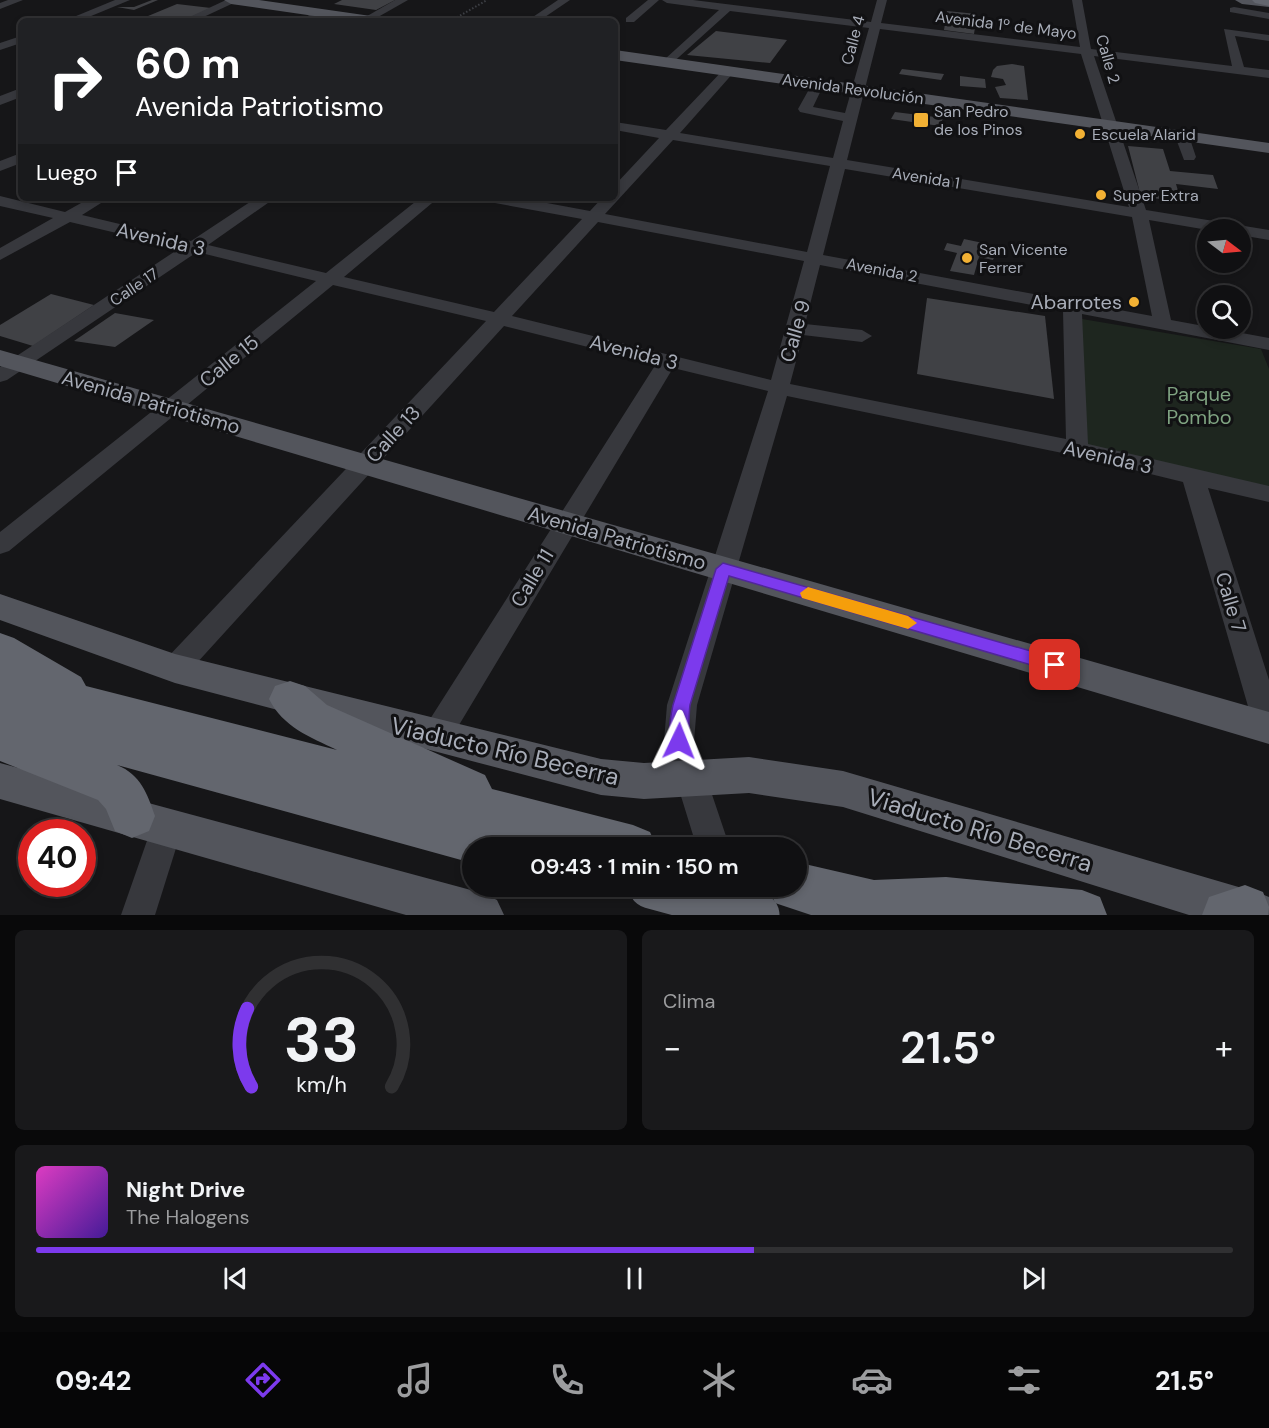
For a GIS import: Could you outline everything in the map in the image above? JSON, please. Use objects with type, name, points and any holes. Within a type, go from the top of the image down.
[{"type":"highway","points":[[1260,0],[1269,2]]},
{"type":"highway","points":[[0,649],[101,710]]},
{"type":"highway","points":[[0,682],[101,710],[502,831]]},
{"type":"highway","points":[[290,699],[312,718],[486,797],[502,831]]},
{"type":"highway","points":[[0,715],[502,831],[548,837]]},
{"type":"highway","points":[[0,741],[114,785],[149,821]]},
{"type":"highway","points":[[807,889],[894,910],[946,902],[1082,915]]},
{"type":"highway","points":[[691,897],[757,915]]},
{"type":"main road","points":[[233,0],[357,18]]},
{"type":"main road","points":[[1238,5],[1269,2]]},
{"type":"main road","name":"Avenida Revolución","points":[[618,55],[1269,148]]},
{"type":"main road","name":"Avenida Patriotismo","points":[[6,366],[171,408],[1269,728]]},
{"type":"main road","name":"Viaducto Río Becerra","points":[[0,607],[175,668],[436,736],[622,781],[748,775],[843,789],[1244,913]]},
{"type":"main road","points":[[0,781],[482,915]]},
{"type":"street","points":[[0,6],[18,0]]},
{"type":"street","points":[[77,18],[125,0]]},
{"type":"street","points":[[193,18],[233,0]]},
{"type":"street","points":[[375,18],[403,0]]},
{"type":"street","points":[[537,18],[565,0]]},
{"type":"street","points":[[630,20],[654,0]]},
{"type":"street","name":"Avenida 1º de Mayo","points":[[674,0],[1269,74]]},
{"type":"street","name":"Calle 4","points":[[857,89],[882,0]]},
{"type":"street","name":"Calle 2","points":[[1077,0],[1086,51],[1112,126]]},
{"type":"street","points":[[1238,5],[1269,16]]},
{"type":"street","points":[[669,63],[728,7]]},
{"type":"street","points":[[309,18],[320,13]]},
{"type":"street","points":[[1239,70],[1228,31],[1269,38]]},
{"type":"street","points":[[0,47],[18,40]]},
{"type":"street","points":[[618,191],[729,71]]},
{"type":"street","points":[[818,84],[805,109],[850,118]]},
{"type":"street","name":"Calle 9","points":[[711,837],[679,741],[678,722],[796,329],[840,164],[857,89]]},
{"type":"street","points":[[0,101],[18,93]]},
{"type":"street","points":[[0,101],[18,104]]},
{"type":"street","name":"Avenida 1","points":[[618,126],[1197,223]]},
{"type":"street","points":[[1112,126],[1139,213],[1163,325]]},
{"type":"street","points":[[1182,136],[1189,157]]},
{"type":"street","points":[[0,167],[18,158]]},
{"type":"street","name":"Avenida 3","points":[[0,201],[500,318],[779,388],[1077,449],[1269,494]]},
{"type":"street","points":[[0,255],[96,201]]},
{"type":"street","name":"Calle 17","points":[[6,366],[262,201]]},
{"type":"street","name":"Calle 15","points":[[0,545],[426,201]]},
{"type":"street","name":"Avenida 2","points":[[512,201],[931,280],[936,288],[954,294],[1072,311]]},
{"type":"street","name":"Calle 13","points":[[175,668],[608,201]]},
{"type":"street","name":"Avenida 1","points":[[1251,232],[1269,235]]},
{"type":"street","points":[[1077,449],[1072,311],[1163,325],[1267,349]]},
{"type":"street","points":[[796,329],[861,336]]},
{"type":"street","name":"Calle 11","points":[[436,736],[668,360]]},
{"type":"street","name":"Calle 7","points":[[1193,476],[1269,728]]},
{"type":"street","points":[[138,915],[149,821]]},
{"type":"street","points":[[729,897],[735,915]]},
{"type":"path","points":[[456,18],[487,0]]},
{"type":"green space","name":"Parque Pombo","points":[[1076,318],[1261,349],[1269,369],[1269,490],[1086,448]]},
{"type":"building","points":[[158,0],[134,10],[117,7],[134,7]]},
{"type":"building","points":[[342,0],[395,0],[376,10],[334,4]]},
{"type":"building","points":[[177,4],[211,8],[189,18],[143,18]]},
{"type":"building","points":[[947,11],[977,14],[974,34],[944,30]]},
{"type":"building","points":[[716,31],[787,40],[770,63],[687,55]]},
{"type":"building","points":[[1012,64],[1024,66],[1028,100],[1000,98],[995,87],[1006,85],[1003,79],[991,77],[993,70],[997,66]]},
{"type":"building","points":[[902,69],[944,74],[941,80],[899,74]]},
{"type":"building","points":[[960,76],[985,79],[986,88],[960,86]]},
{"type":"building","points":[[895,112],[943,118],[940,126],[891,119]]},
{"type":"building","points":[[1128,146],[1163,149],[1170,171],[1213,175],[1218,189],[1176,184],[1181,201],[1141,197]]},
{"type":"building","name":"San Vicente Ferrer","points":[[964,239],[983,243],[981,249],[996,253],[993,260],[979,257],[974,275],[950,271],[957,253],[944,250],[947,243],[961,246]]},
{"type":"building","points":[[51,294],[94,305],[33,346],[0,336],[0,325]]},
{"type":"building","points":[[927,298],[1045,316],[1054,399],[917,374]]},
{"type":"building","points":[[115,313],[154,320],[115,347],[74,341]]},
{"type":"slow traffic","points":[[808,593],[908,623]]},
{"type":"place","name":"San Pedro de los Pinos","points":[[921,120]]},
{"type":"place","name":"Escuela Alarid","points":[[1080,134]]},
{"type":"place","name":"Super Extra","points":[[1101,195]]},
{"type":"place","name":"San Vicente Ferrer","points":[[967,258]]},
{"type":"place","name":"Abarrotes","points":[[1134,302]]},
{"type":"route","points":[[679,741],[678,722],[682,705],[723,569],[1055,665]]}]
